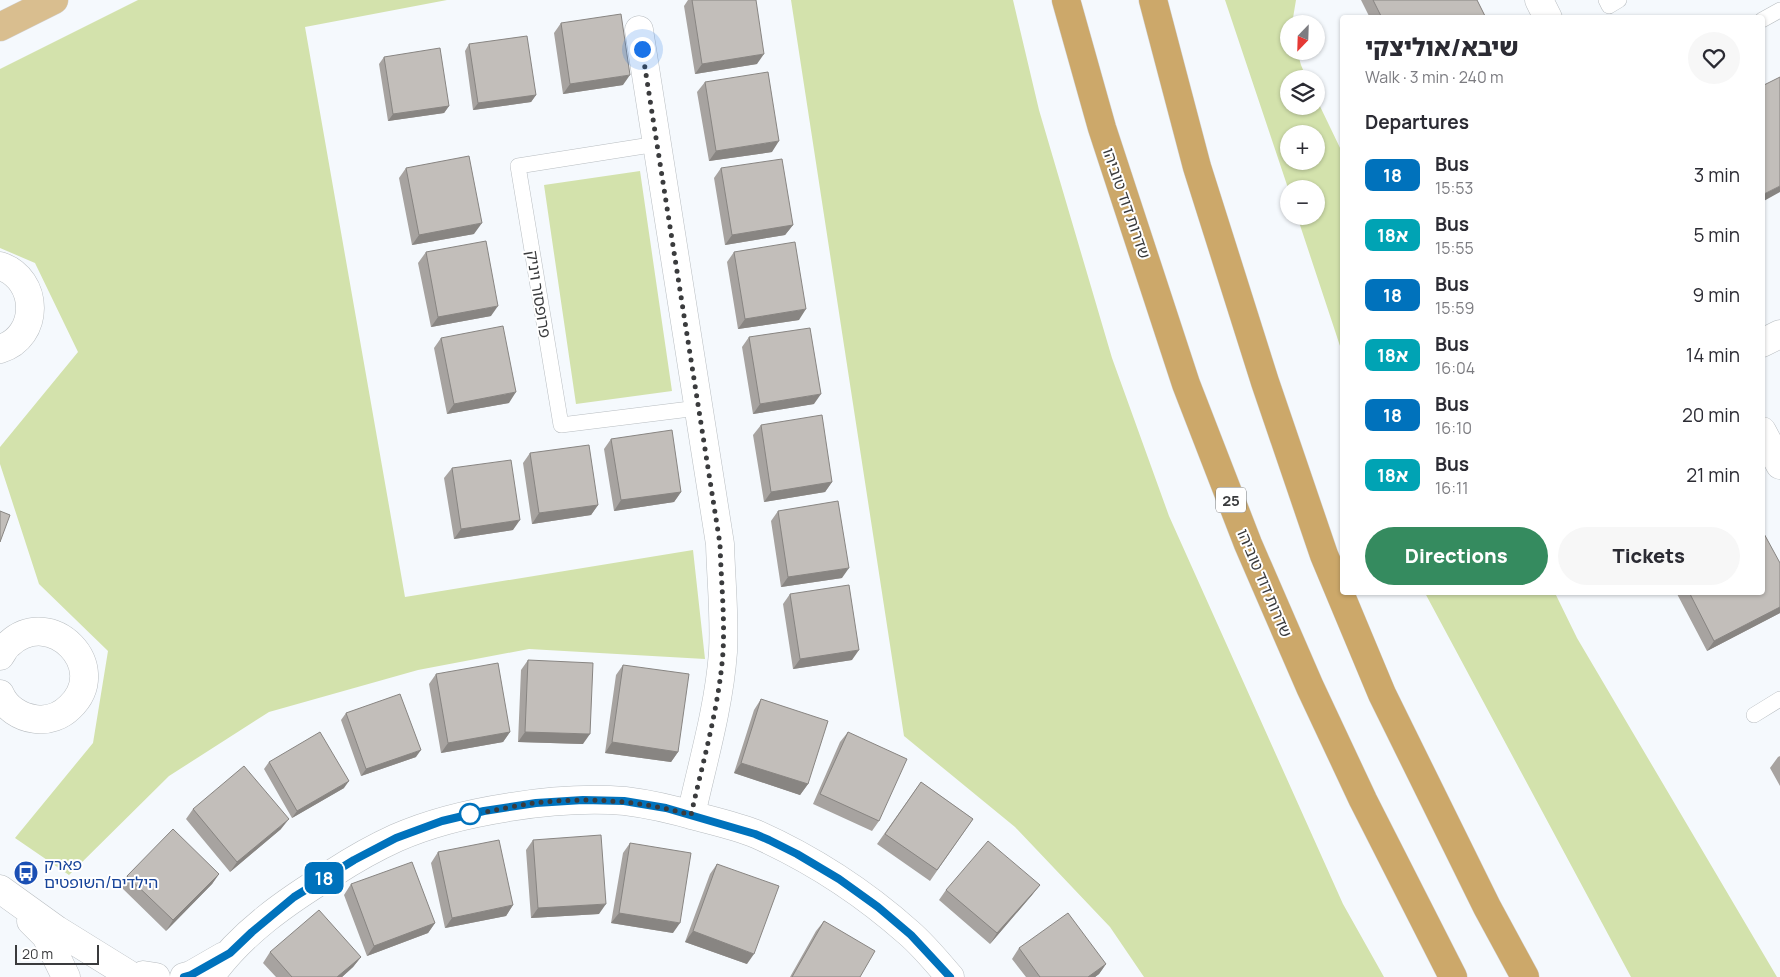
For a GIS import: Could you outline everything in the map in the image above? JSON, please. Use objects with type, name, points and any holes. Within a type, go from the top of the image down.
[{"type":"highway","name":"שדרות דוד טוביהו","points":[[1066,0],[1102,128],[1186,384],[1248,544],[1310,687],[1362,800],[1453,977]]},
{"type":"highway","points":[[1153,0],[1197,167],[1265,382],[1324,555],[1340,593]]},
{"type":"highway","points":[[1341,595],[1382,694],[1487,908],[1525,977]]},
{"type":"main road","points":[[0,28],[54,0]]},
{"type":"street","points":[[1539,0],[1546,15]]},
{"type":"street","points":[[639,30],[720,544],[723,652],[716,700],[691,815]]},
{"type":"street","points":[[0,266],[18,277],[26,288],[31,301],[30,316],[25,330],[15,342],[0,350]]},
{"type":"street","points":[[1765,342],[1780,334]]},
{"type":"street","points":[[1765,439],[1773,462]]},
{"type":"street","points":[[0,656],[8,644],[21,636],[35,632],[50,633],[64,638],[75,649],[82,662],[84,676],[82,690],[75,702],[65,712],[52,718],[38,720],[25,717],[12,710],[0,694]]},
{"type":"street","points":[[210,977],[230,953],[252,932],[294,897],[354,860],[396,838],[442,821],[484,811],[536,803],[583,800],[624,801],[666,808],[755,834],[797,854],[839,879],[878,907],[911,935],[950,977]]},
{"type":"street","points":[[0,889],[57,930],[137,976]]},
{"type":"street","points":[[0,889],[46,936],[66,977]]},
{"type":"street","points":[[184,977],[230,953]]},
{"type":"lane","points":[[1606,0],[1609,6],[1619,0]]},
{"type":"lane","points":[[1765,18],[1780,10]]},
{"type":"lane","name":"פרופסור ויניק","points":[[657,144],[518,166],[561,425],[698,408]]},
{"type":"lane","points":[[1754,715],[1780,699]]},
{"type":"green space","points":[[138,0],[447,0],[305,27],[405,597],[693,550],[705,659],[529,649],[418,670],[269,712],[169,776],[69,875],[15,838],[93,743],[108,651],[39,584],[0,464],[0,447],[78,352],[35,263],[0,248],[0,69]]},
{"type":"green space","points":[[791,0],[1013,0],[1039,110],[1112,358],[1169,516],[1343,904],[1384,977],[1144,977],[1110,927],[1015,827],[904,736]]},
{"type":"green space","points":[[1225,0],[1296,0],[1294,15],[1280,15],[1280,60],[1300,60],[1303,70],[1280,70],[1280,115],[1324,115],[1340,148],[1340,346],[1300,225],[1325,225],[1325,180],[1285,180],[1282,170],[1325,170],[1325,125],[1280,125],[1280,164]]},
{"type":"green space","points":[[640,171],[672,391],[576,404],[544,185]]},
{"type":"green space","points":[[1426,595],[1556,595],[1577,638],[1777,977],[1631,977]]},
{"type":"building","points":[[692,0],[756,0],[764,54],[702,64]]},
{"type":"building","points":[[1373,0],[1477,0],[1484,15],[1380,15]]},
{"type":"building","points":[[621,14],[630,75],[570,84],[561,23]]},
{"type":"building","points":[[527,36],[536,95],[478,103],[469,44]]},
{"type":"building","points":[[440,48],[449,106],[393,114],[384,57]]},
{"type":"building","points":[[768,72],[779,141],[716,151],[705,82]]},
{"type":"building","points":[[1780,77],[1780,186],[1765,194],[1765,84]]},
{"type":"building","points":[[469,156],[482,223],[419,235],[406,168]]},
{"type":"building","points":[[782,159],[793,225],[732,235],[721,168]]},
{"type":"building","points":[[486,241],[498,306],[438,317],[426,252]]},
{"type":"building","points":[[795,242],[806,309],[745,319],[734,252]]},
{"type":"building","points":[[503,326],[516,392],[454,404],[441,338]]},
{"type":"building","points":[[810,328],[821,394],[760,404],[749,337]]},
{"type":"building","points":[[822,415],[832,482],[771,492],[761,425]]},
{"type":"building","points":[[672,430],[681,492],[621,500],[611,439]]},
{"type":"building","points":[[589,445],[598,505],[539,513],[530,453]]},
{"type":"building","points":[[511,460],[520,520],[461,529],[452,468]]},
{"type":"building","points":[[838,501],[849,568],[788,577],[778,511]]},
{"type":"building","points":[[0,511],[10,515],[0,542]]},
{"type":"building","points":[[1765,536],[1780,563],[1780,607],[1714,641],[1691,595],[1765,595]]},
{"type":"building","points":[[849,585],[859,650],[800,659],[790,594]]},
{"type":"building","points":[[528,660],[593,663],[590,734],[525,732]]},
{"type":"building","points":[[498,663],[510,732],[448,743],[436,674]]},
{"type":"building","points":[[623,665],[689,674],[678,752],[612,742]]},
{"type":"building","points":[[400,694],[421,750],[366,769],[346,713]]},
{"type":"building","points":[[761,699],[828,721],[808,784],[741,763]]},
{"type":"building","points":[[320,732],[349,781],[297,811],[269,762]]},
{"type":"building","points":[[848,732],[907,759],[879,821],[820,794]]},
{"type":"building","points":[[244,766],[289,819],[237,862],[193,809]]},
{"type":"building","points":[[921,782],[973,819],[937,870],[885,834]]},
{"type":"building","points":[[173,829],[219,874],[173,920],[127,876]]},
{"type":"building","points":[[601,835],[606,904],[538,908],[533,840]]},
{"type":"building","points":[[499,840],[513,905],[452,918],[438,852]]},
{"type":"building","points":[[988,841],[1040,885],[997,933],[946,890]]},
{"type":"building","points":[[630,843],[691,853],[680,923],[619,913]]},
{"type":"building","points":[[412,862],[435,923],[374,946],[351,884]]},
{"type":"building","points":[[717,864],[779,886],[754,954],[693,931]]},
{"type":"building","points":[[319,910],[361,957],[337,977],[292,977],[270,952]]},
{"type":"building","points":[[1068,913],[1106,964],[1088,977],[1040,977],[1019,948]]},
{"type":"building","points":[[824,921],[875,951],[860,977],[792,977]]},
{"type":"bus line","name":"18","points":[[184,977],[230,953],[294,897],[354,860],[396,838],[442,821],[484,811],[536,803],[583,800],[624,801],[666,808],[711,820],[769,840],[839,879],[878,907],[911,935],[950,977]]},
{"type":"place","name":"פארק הילדים/השופטים","points":[[26,873]]},
{"type":"route","points":[[470,814],[536,803],[583,800],[624,801],[666,808],[691,815],[716,700],[723,652],[720,544],[642,49]]}]
